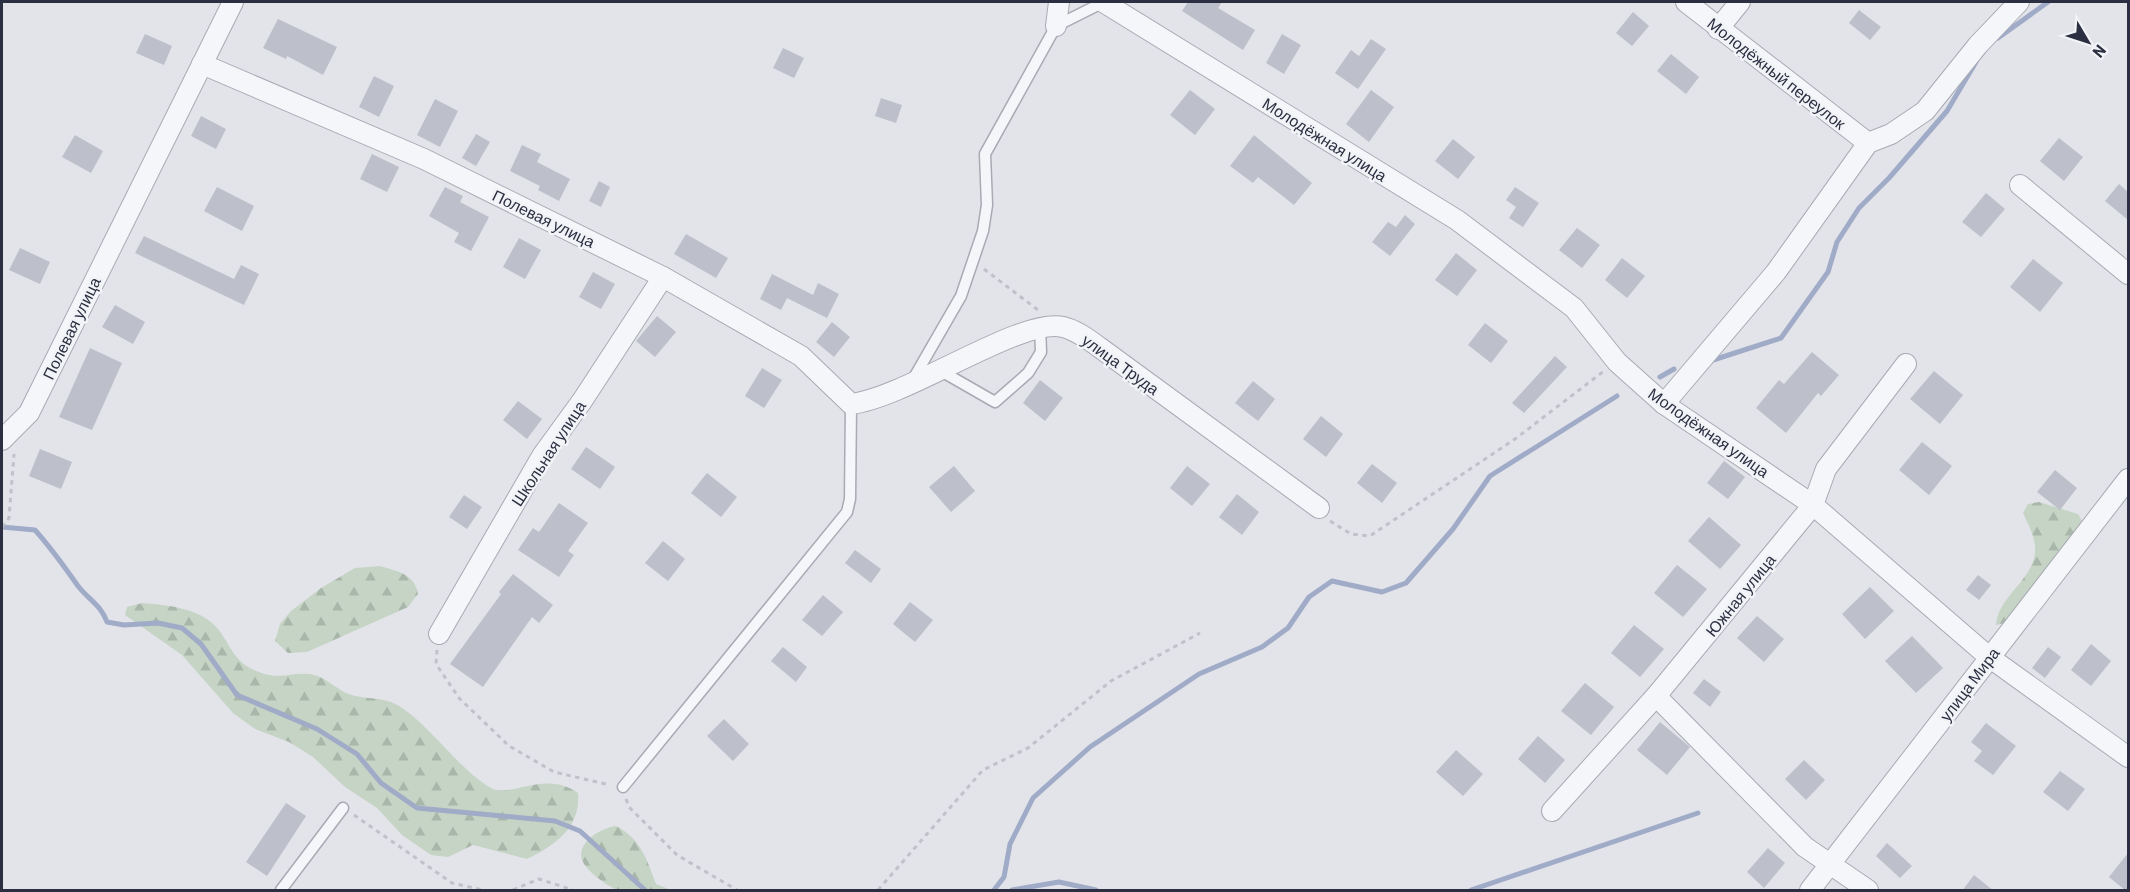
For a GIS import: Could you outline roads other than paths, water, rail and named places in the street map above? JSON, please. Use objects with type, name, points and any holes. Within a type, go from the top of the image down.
[{"type":"street","name":"Полевая улица","points":[[9,434],[29,413],[233,2]]},
{"type":"street","points":[[1056,26],[1059,2]]},
{"type":"street","name":"Молодёжная улица","points":[[1103,2],[1457,220],[1574,308],[1617,362],[1664,404],[1813,505],[1989,657],[2128,757]]},
{"type":"street","name":"Молодёжный переулок","points":[[1686,2],[1868,143]]},
{"type":"street","points":[[1718,29],[1740,2]]},
{"type":"street","points":[[1664,404],[1776,272],[1868,143],[1891,134],[1924,111],[1978,45],[2019,2]]},
{"type":"street","name":"Полевая улица","points":[[202,64],[424,159],[663,277],[801,356],[859,403]]},
{"type":"street","points":[[2020,185],[2128,274]]},
{"type":"street","name":"Школьная улица","points":[[439,634],[542,456],[582,401],[663,277]]},
{"type":"street","name":"улица Труда","points":[[859,403],[909,386],[1040,327],[1060,326],[1078,333],[1099,347],[1323,514]]},
{"type":"street","name":"Южная улица","points":[[1552,811],[1656,696],[1813,505],[1826,469],[1906,364]]},
{"type":"street","name":"улица Мира","points":[[1810,891],[2128,479]]},
{"type":"street","points":[[1656,696],[1805,848],[1832,864],[1868,891]]},
{"type":"lane","points":[[909,386],[933,349],[961,296],[973,261],[987,205],[985,154],[1056,26],[1103,2]]},
{"type":"lane","points":[[941,371],[995,402],[1028,372],[1041,352],[1040,327]]},
{"type":"lane","points":[[623,788],[847,512],[859,403]]},
{"type":"lane","points":[[281,891],[343,807]]},
{"type":"waterway","points":[[1998,38],[2048,2]]},
{"type":"waterway","points":[[1710,361],[1781,338],[1828,272],[1837,242],[1859,208],[1889,178],[1947,111],[1976,62]]},
{"type":"waterway","points":[[1660,377],[1674,369]]},
{"type":"waterway","points":[[994,890],[1004,877],[1010,844],[1033,798],[1090,747],[1199,674],[1262,647],[1288,628],[1309,597],[1332,581],[1382,592],[1406,583],[1453,529],[1490,476],[1617,396]]},
{"type":"waterway","points":[[2,527],[35,530],[78,586],[98,607],[107,622],[124,625],[158,623],[182,628],[201,644],[237,695],[317,729],[357,754],[381,783],[417,808],[555,821],[580,831],[645,890]]},
{"type":"waterway","points":[[1471,890],[1698,813]]},
{"type":"waterway","points":[[1012,890],[1059,882],[1096,890]]}]
